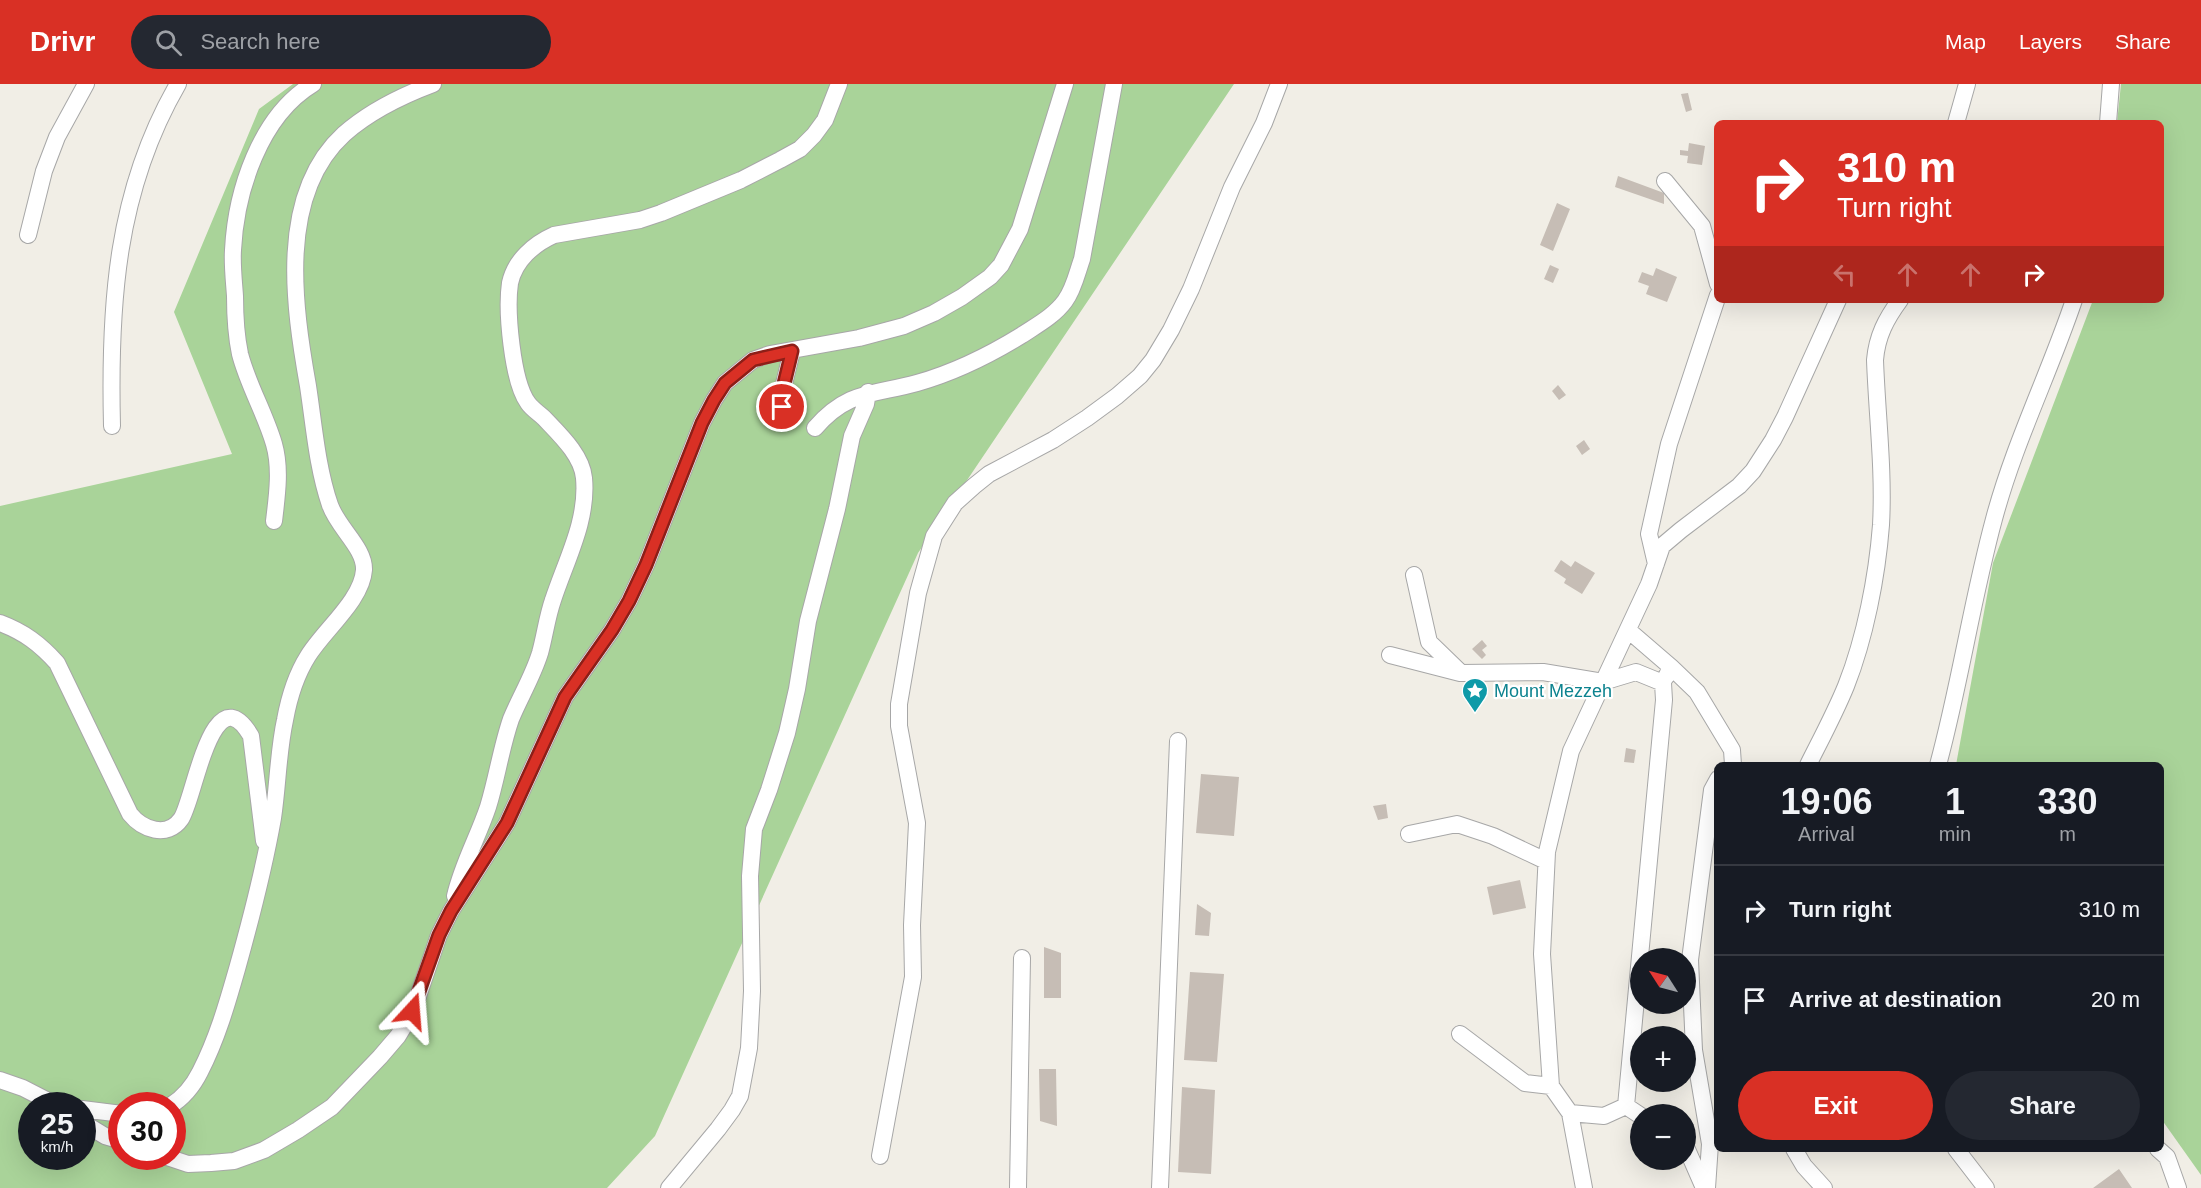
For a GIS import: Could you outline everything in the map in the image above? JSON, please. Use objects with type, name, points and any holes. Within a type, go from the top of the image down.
[{"type":"street","points":[[28,236],[44,171],[57,137],[86,84]]},
{"type":"street","points":[[112,426],[111,339],[117,267],[129,203],[149,141],[178,84]]},
{"type":"street","points":[[274,521],[278,461],[269,428],[240,356],[236,325],[233,251],[236,224],[244,190],[266,130],[283,108],[313,84]]},
{"type":"street","points":[[186,1092],[200,1072],[224,1015],[254,906],[273,819],[285,717],[298,674],[321,637],[354,596],[364,571],[363,560],[357,547],[346,535],[331,507],[322,469],[300,340],[296,287],[297,222],[308,187],[319,165],[342,136],[386,104],[433,84]]},
{"type":"street","points":[[451,911],[465,861],[479,833],[488,805],[501,749],[512,717],[541,652],[554,599],[579,527],[584,492],[584,476],[573,452],[544,418],[529,405],[517,378],[510,311],[510,283],[514,272],[529,250],[542,240],[554,235],[640,220],[662,213],[741,180],[800,149],[825,120],[838,84]]},
{"type":"street","points":[[186,1163],[234,1161],[264,1150],[298,1130],[332,1107],[398,1035],[412,1011],[439,935],[451,911],[507,823],[565,697],[612,630],[629,601],[646,565],[702,423],[725,383],[753,360],[859,338],[904,326],[934,313],[990,277],[1001,265],[1020,229],[1065,84]]},
{"type":"street","points":[[815,428],[837,406],[868,392],[916,383],[966,367],[1056,312],[1066,300],[1082,258],[1114,84]]},
{"type":"street","points":[[880,1156],[913,977],[912,925],[917,823],[899,726],[899,704],[918,593],[934,536],[955,503],[989,474],[1053,440],[1087,418],[1117,396],[1153,360],[1191,289],[1232,187],[1264,123],[1279,84]]},
{"type":"street","points":[[1957,120],[1967,84]]},
{"type":"street","points":[[2108,120],[2111,84]]},
{"type":"street","points":[[1665,181],[1702,226],[1714,270]]},
{"type":"street","points":[[1656,564],[1649,534],[1669,444],[1715,303]]},
{"type":"street","points":[[1584,1188],[1570,1113],[1551,1086],[1542,954],[1547,852],[1571,751],[1628,630],[1662,546],[1739,486],[1753,471],[1773,440],[1837,303]]},
{"type":"street","points":[[1809,762],[1846,686],[1859,646],[1870,599],[1881,523],[1875,352],[1883,326],[1898,303]]},
{"type":"street","points":[[1939,762],[1952,712],[1994,518],[2017,447],[2073,303]]},
{"type":"street","points":[[782,407],[783,388],[792,351]]},
{"type":"street","points":[[669,1188],[718,1129],[740,1096],[749,1048],[753,991],[750,876],[754,829],[787,734],[808,621],[837,509],[852,436],[866,404],[868,392]]},
{"type":"street","points":[[1414,576],[1429,642],[1461,673]]},
{"type":"street","points":[[0,623],[28,636],[42,646],[57,663],[130,814],[138,824],[148,829],[160,830],[181,820],[202,755],[218,724],[226,719],[235,718],[244,724],[251,736],[265,851]]},
{"type":"street","points":[[1628,630],[1697,692],[1730,760]]},
{"type":"street","points":[[1390,655],[1461,673],[1543,672],[1604,682],[1636,672],[1663,682]]},
{"type":"street","points":[[1626,1106],[1664,700],[1663,682],[1671,667]]},
{"type":"street","points":[[1160,1188],[1178,741]]},
{"type":"street","points":[[1705,1188],[1710,1144],[1694,1050],[1690,960],[1714,786]]},
{"type":"street","points":[[1409,834],[1456,824],[1493,836],[1546,861]]},
{"type":"street","points":[[1018,1188],[1022,958]]},
{"type":"street","points":[[1460,1034],[1525,1083],[1551,1086]]},
{"type":"street","points":[[0,1080],[29,1092]]},
{"type":"street","points":[[1570,1113],[1604,1116],[1626,1106]]},
{"type":"street","points":[[1626,1106],[1630,1109]]},
{"type":"street","points":[[1796,1152],[1804,1166],[1824,1188]]},
{"type":"street","points":[[1958,1152],[1986,1188]]},
{"type":"street","points":[[2161,1152],[2167,1157],[2178,1188]]},
{"type":"street","points":[[1696,1168],[1705,1188]]},
{"type":"green space","points":[[293,84],[1234,84],[918,553],[655,1136],[607,1188],[0,1188],[0,506],[232,454],[174,312],[259,109]]},
{"type":"green space","points":[[2121,84],[2201,84],[2201,1175],[2164,1123],[2164,762],[1957,762],[1993,563],[2092,303],[2164,303],[2164,120],[2117,120]]},
{"type":"building","points":[[1688,93],[1692,110],[1686,112],[1681,94]]},
{"type":"building","points":[[1689,143],[1705,146],[1702,165],[1687,163],[1688,156],[1680,155],[1680,150],[1688,151]]},
{"type":"building","points":[[1618,176],[1664,193],[1664,204],[1615,187]]},
{"type":"building","points":[[1557,203],[1570,209],[1553,251],[1540,245]]},
{"type":"building","points":[[1550,265],[1559,269],[1553,283],[1544,279]]},
{"type":"building","points":[[1656,268],[1677,277],[1667,302],[1646,294],[1649,286],[1638,282],[1642,272],[1653,276]]},
{"type":"building","points":[[1558,385],[1566,395],[1559,400],[1552,391]]},
{"type":"building","points":[[1584,440],[1590,449],[1582,455],[1576,446]]},
{"type":"building","points":[[1561,560],[1571,567],[1575,561],[1595,573],[1582,594],[1564,583],[1566,579],[1554,571]]},
{"type":"building","points":[[1482,640],[1487,646],[1482,650],[1486,655],[1482,659],[1472,649]]},
{"type":"building","points":[[1626,748],[1636,750],[1634,763],[1624,762]]},
{"type":"building","points":[[1201,774],[1239,777],[1234,836],[1196,833]]},
{"type":"building","points":[[1386,804],[1388,818],[1378,820],[1373,806]]},
{"type":"building","points":[[1520,880],[1526,908],[1493,915],[1487,887]]},
{"type":"building","points":[[1197,904],[1211,913],[1209,936],[1195,935]]},
{"type":"building","points":[[1044,947],[1061,953],[1061,998],[1044,998]]},
{"type":"building","points":[[1190,972],[1224,974],[1217,1062],[1184,1060]]},
{"type":"building","points":[[1039,1069],[1056,1069],[1057,1126],[1040,1121]]},
{"type":"building","points":[[1182,1087],[1215,1090],[1211,1174],[1178,1172]]},
{"type":"building","points":[[2119,1169],[2132,1188],[2093,1188]]},
{"type":"place","name":"Mount Mezzeh","points":[[1475,714]]},
{"type":"route","points":[[412,1011],[439,935],[451,911],[507,823],[565,697],[612,630],[629,601],[683,475],[702,423],[714,400],[725,383],[753,360],[770,354],[792,351],[783,388],[782,407]]}]
